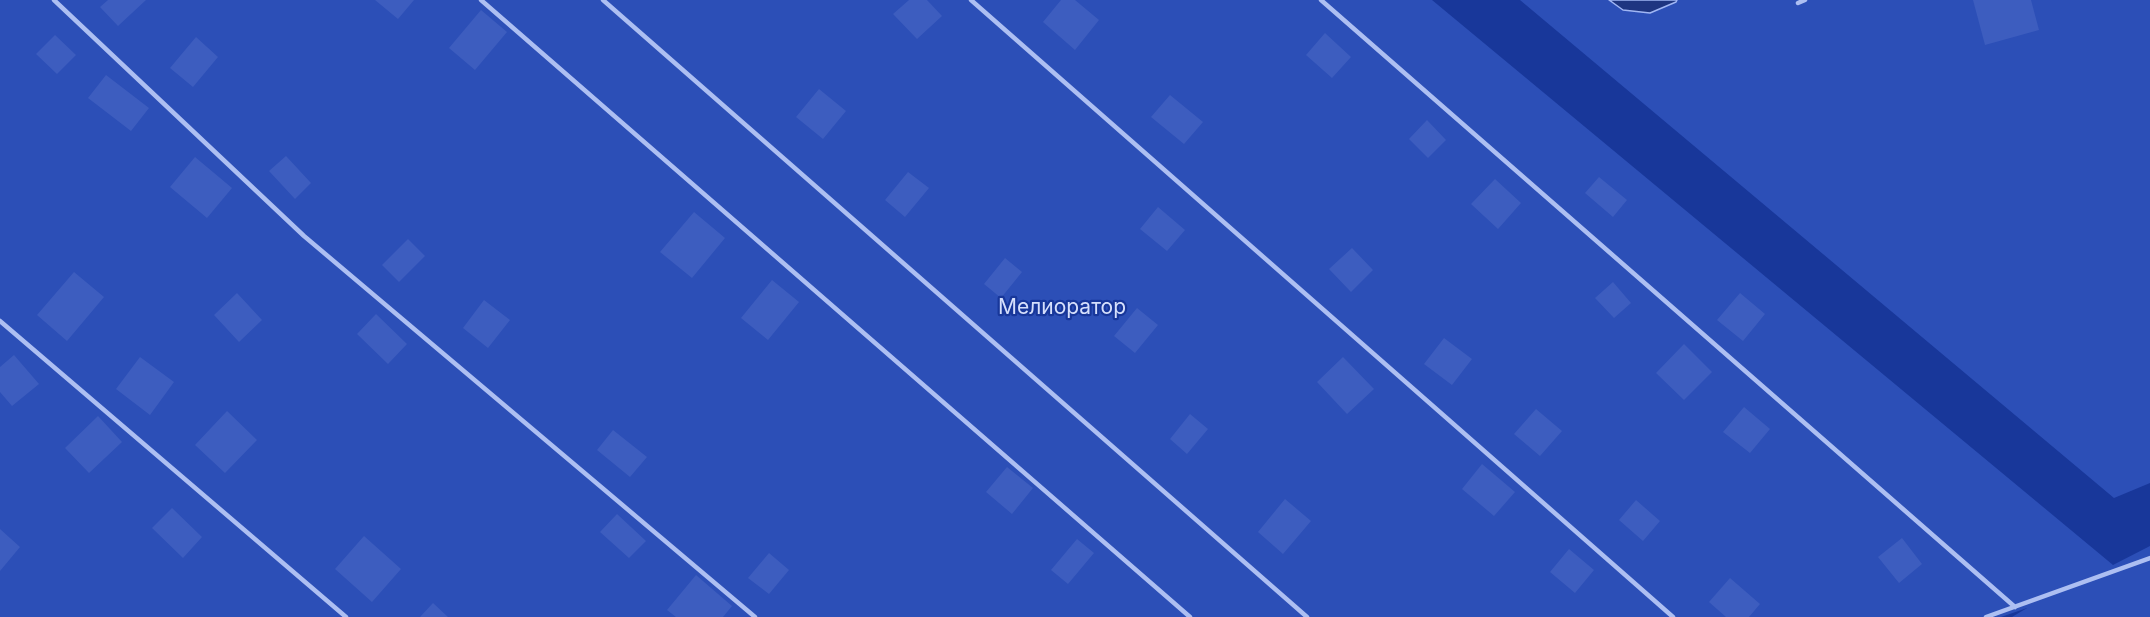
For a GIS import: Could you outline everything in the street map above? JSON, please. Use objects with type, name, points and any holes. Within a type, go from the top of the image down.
[{"type":"lane","points":[[54,0],[304,236],[755,617]]},
{"type":"lane","points":[[481,0],[1190,617]]},
{"type":"lane","points":[[603,0],[1307,617]]},
{"type":"lane","points":[[971,0],[1673,617]]},
{"type":"lane","points":[[1321,0],[2015,607]]},
{"type":"lane","points":[[1798,3],[1805,0]]},
{"type":"lane","points":[[0,321],[346,617]]},
{"type":"lane","points":[[1986,617],[2150,558]]},
{"type":"green space","name":"Мелиоратор","points":[[0,0],[1432,0],[2113,565],[2150,546],[2150,617],[2012,617],[2027,608],[2001,617],[0,617]]},
{"type":"green space","points":[[1520,0],[2150,0],[2150,483],[2114,498]]},
{"type":"shaded area","points":[[1609,0],[1677,0],[1650,13],[1623,10]]},
{"type":"building","points":[[108,0],[146,0],[118,26],[100,7]]},
{"type":"building","points":[[375,0],[414,0],[398,19]]},
{"type":"building","points":[[909,0],[927,0],[942,16],[917,39],[893,14]]},
{"type":"building","points":[[1061,0],[1075,0],[1099,20],[1075,50],[1043,22]]},
{"type":"building","points":[[1973,0],[2031,0],[2039,30],[1985,45]]},
{"type":"building","points":[[481,10],[507,32],[475,70],[449,48]]},
{"type":"building","points":[[1325,33],[1351,57],[1332,78],[1306,55]]},
{"type":"building","points":[[55,35],[76,55],[57,74],[36,54]]},
{"type":"building","points":[[196,37],[218,57],[193,87],[170,68]]},
{"type":"building","points":[[106,75],[149,108],[131,131],[88,98]]},
{"type":"building","points":[[819,89],[846,111],[823,139],[796,117]]},
{"type":"building","points":[[1170,95],[1203,122],[1184,144],[1151,117]]},
{"type":"building","points":[[1427,120],[1446,140],[1428,158],[1409,139]]},
{"type":"building","points":[[286,156],[311,183],[295,199],[269,171]]},
{"type":"building","points":[[195,157],[232,188],[207,218],[170,187]]},
{"type":"building","points":[[908,172],[929,188],[905,217],[885,200]]},
{"type":"building","points":[[1599,177],[1627,200],[1613,217],[1585,193]]},
{"type":"building","points":[[1495,179],[1521,203],[1498,229],[1471,204]]},
{"type":"building","points":[[1158,207],[1185,230],[1167,251],[1140,229]]},
{"type":"building","points":[[694,212],[725,238],[692,278],[660,252]]},
{"type":"building","points":[[408,239],[425,256],[399,282],[382,265]]},
{"type":"building","points":[[1352,248],[1373,270],[1351,292],[1329,269]]},
{"type":"building","points":[[1005,258],[1022,272],[1001,298],[984,284]]},
{"type":"building","points":[[74,272],[104,297],[67,341],[37,315]]},
{"type":"building","points":[[772,280],[799,302],[768,340],[741,318]]},
{"type":"building","points":[[1613,282],[1631,303],[1614,318],[1595,298]]},
{"type":"building","points":[[237,293],[262,320],[239,342],[214,315]]},
{"type":"building","points":[[1740,293],[1765,314],[1743,341],[1717,320]]},
{"type":"building","points":[[484,300],[510,320],[488,348],[463,328]]},
{"type":"building","points":[[1137,308],[1158,325],[1135,353],[1114,336]]},
{"type":"building","points":[[376,314],[407,344],[388,364],[357,334]]},
{"type":"building","points":[[1444,338],[1472,359],[1452,385],[1424,364]]},
{"type":"building","points":[[1684,344],[1712,372],[1684,400],[1656,373]]},
{"type":"building","points":[[14,355],[39,384],[12,406],[0,392],[0,367]]},
{"type":"building","points":[[140,357],[174,382],[150,415],[116,389]]},
{"type":"building","points":[[1343,357],[1374,389],[1347,414],[1317,382]]},
{"type":"building","points":[[1744,407],[1770,429],[1750,453],[1723,432]]},
{"type":"building","points":[[1536,409],[1562,431],[1540,456],[1514,434]]},
{"type":"building","points":[[227,411],[257,440],[225,473],[195,445]]},
{"type":"building","points":[[1190,414],[1208,429],[1187,454],[1170,439]]},
{"type":"building","points":[[98,416],[122,442],[89,473],[65,448]]},
{"type":"building","points":[[613,430],[647,457],[630,477],[597,450]]},
{"type":"building","points":[[1482,464],[1515,492],[1494,516],[1462,489]]},
{"type":"building","points":[[1007,467],[1033,488],[1012,514],[986,492]]},
{"type":"building","points":[[1285,499],[1311,521],[1283,554],[1258,532]]},
{"type":"building","points":[[1636,500],[1660,521],[1643,541],[1619,520]]},
{"type":"building","points":[[172,508],[202,537],[183,558],[152,528]]},
{"type":"building","points":[[617,514],[646,541],[629,558],[600,532]]},
{"type":"building","points":[[0,529],[20,547],[0,571]]},
{"type":"building","points":[[364,536],[401,569],[372,602],[335,569]]},
{"type":"building","points":[[1902,538],[1922,564],[1899,583],[1878,557]]},
{"type":"building","points":[[1077,539],[1094,553],[1068,584],[1051,570]]},
{"type":"building","points":[[1569,549],[1594,570],[1575,593],[1550,572]]},
{"type":"building","points":[[769,553],[789,570],[769,594],[748,578]]},
{"type":"building","points":[[696,575],[732,606],[723,617],[676,617],[667,610]]},
{"type":"building","points":[[1730,578],[1760,604],[1749,617],[1726,617],[1709,602]]},
{"type":"building","points":[[433,603],[448,617],[420,617]]}]
